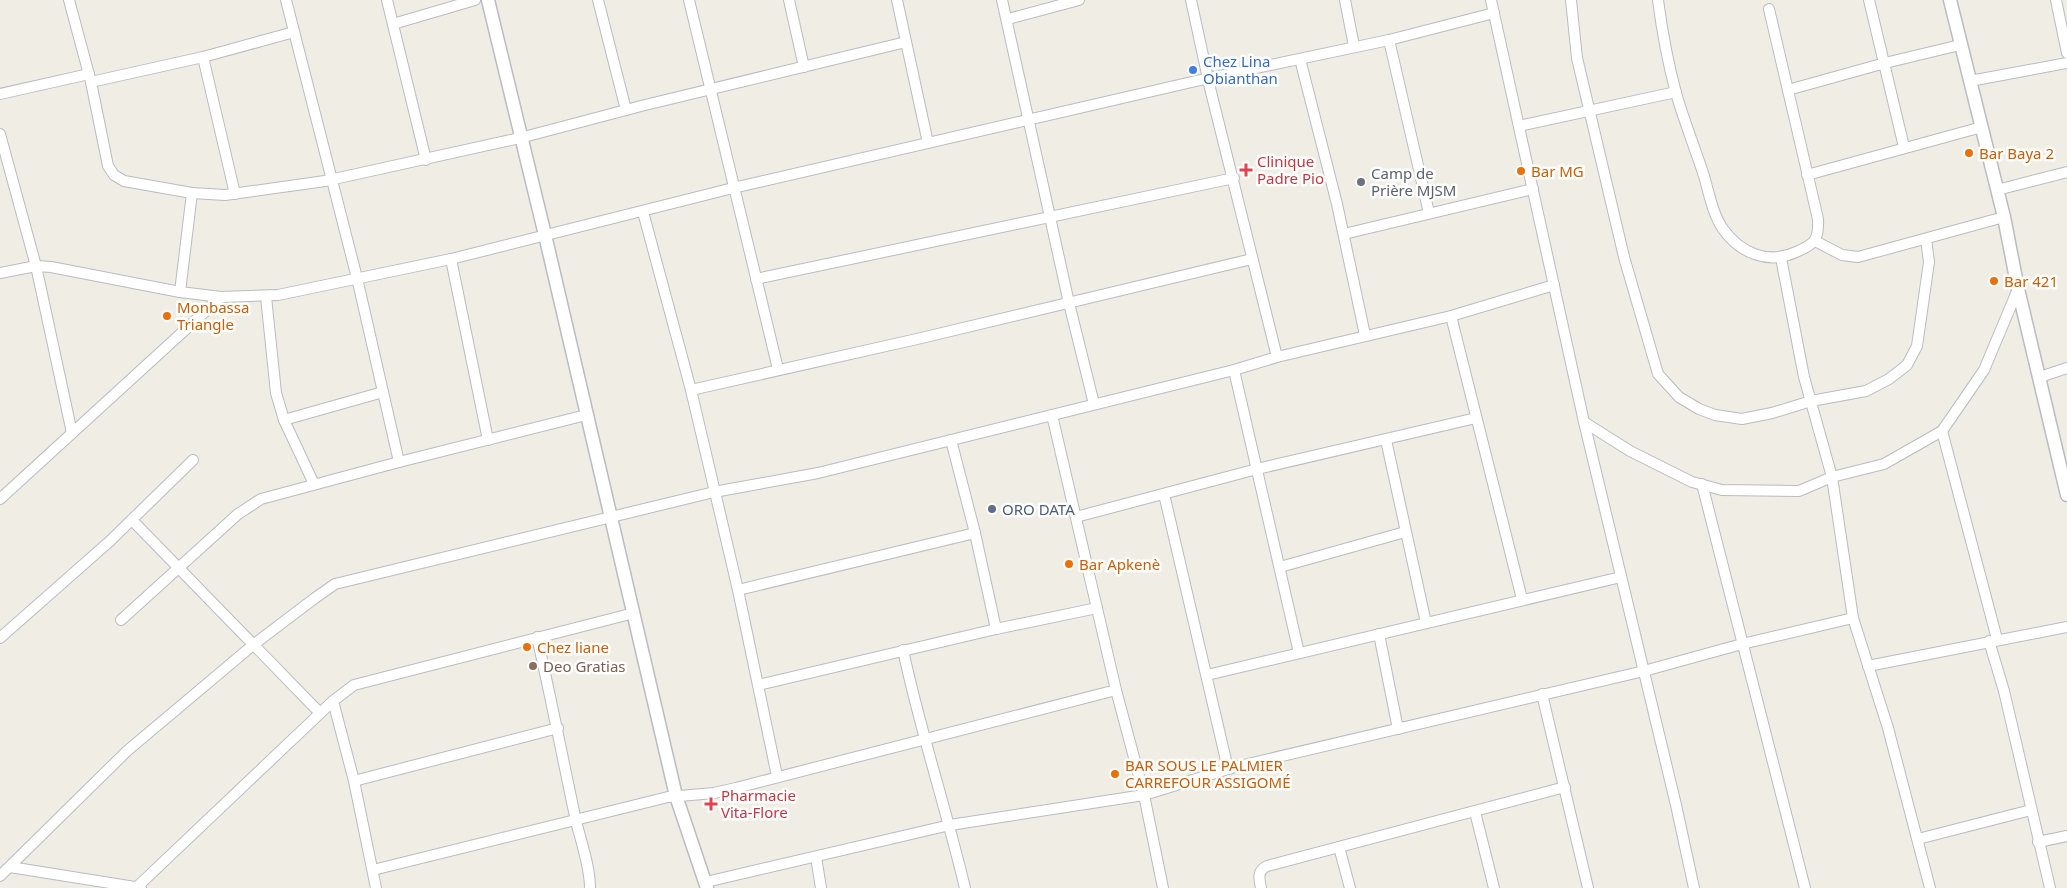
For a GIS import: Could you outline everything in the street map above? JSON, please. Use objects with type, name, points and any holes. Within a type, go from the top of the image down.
[{"type":"street","points":[[69,0],[90,78],[108,166],[114,175],[124,180],[192,193],[235,194],[331,180],[426,160],[906,42]]},
{"type":"street","points":[[286,0],[331,180],[358,278],[399,462]]},
{"type":"street","points":[[387,0],[426,160]]},
{"type":"street","points":[[393,24],[476,0]]},
{"type":"street","points":[[488,0],[676,796],[706,885],[950,825],[1144,795],[1228,769],[1644,671],[1742,644],[1853,618]]},
{"type":"street","points":[[598,0],[626,110]]},
{"type":"street","points":[[689,0],[778,369]]},
{"type":"street","points":[[789,0],[804,67]]},
{"type":"street","points":[[897,0],[928,143]]},
{"type":"street","points":[[1002,0],[1008,19],[1028,121],[1051,216],[1069,303],[1094,404]]},
{"type":"street","points":[[1008,19],[1079,0]]},
{"type":"street","points":[[1191,0],[1252,260],[1277,357]]},
{"type":"street","points":[[1345,0],[1354,46]]},
{"type":"street","points":[[1491,0],[1584,422],[1676,805],[1694,888]]},
{"type":"street","points":[[1571,0],[1577,58],[1624,256],[1658,374],[1679,397],[1699,409],[1725,418],[1742,419],[1772,413],[1811,400],[1866,391],[1889,379],[1907,365],[1917,346],[1929,262],[1926,239]]},
{"type":"street","points":[[1658,0],[1676,92],[1722,227],[1738,246],[1750,253],[1764,257],[1781,258],[1808,247],[1815,242],[1818,219],[1769,8]]},
{"type":"street","points":[[1869,0],[1904,147]]},
{"type":"street","points":[[1950,0],[2004,217],[2018,289],[2067,494]]},
{"type":"street","points":[[2056,0],[2067,53]]},
{"type":"street","points":[[0,273],[36,266],[180,292],[221,297],[266,297],[451,259],[734,188],[1209,78],[1389,40],[1494,13]]},
{"type":"street","points":[[0,94],[203,57],[294,32]]},
{"type":"street","points":[[1389,40],[1429,214]]},
{"type":"street","points":[[1788,90],[1884,63],[1960,45]]},
{"type":"street","points":[[203,57],[235,194]]},
{"type":"street","points":[[1300,59],[1344,234],[1365,335]]},
{"type":"street","points":[[1970,81],[2067,63]]},
{"type":"street","points":[[1519,126],[1676,92]]},
{"type":"street","points":[[1807,175],[1982,127]]},
{"type":"street","points":[[0,134],[36,266],[72,433]]},
{"type":"street","points":[[1997,190],[2067,172]]},
{"type":"street","points":[[756,279],[1234,178]]},
{"type":"street","points":[[1344,234],[1533,190]]},
{"type":"street","points":[[180,292],[192,193]]},
{"type":"street","points":[[643,212],[691,390],[738,590],[777,776]]},
{"type":"street","points":[[1815,242],[1842,255],[1858,257],[2004,217]]},
{"type":"street","points":[[1781,258],[1804,377],[1832,477],[1853,618],[1888,728],[1930,888]]},
{"type":"street","points":[[451,259],[488,440]]},
{"type":"street","points":[[691,390],[1252,260]]},
{"type":"street","points":[[0,876],[127,752],[253,645],[327,589],[345,581],[714,492],[818,473],[1234,370],[1365,335],[1451,316],[1554,285]]},
{"type":"street","points":[[1584,422],[1661,468],[1692,482],[1722,490],[1800,491],[1832,477],[1884,464],[1942,431],[1984,370],[2018,289]]},
{"type":"street","points":[[0,499],[221,297]]},
{"type":"street","points":[[266,297],[276,393],[284,420],[314,484]]},
{"type":"street","points":[[1451,316],[1522,599]]},
{"type":"street","points":[[2040,377],[2067,368]]},
{"type":"street","points":[[1234,370],[1300,653]]},
{"type":"street","points":[[284,420],[383,392]]},
{"type":"street","points":[[121,620],[247,507],[260,499],[586,415]]},
{"type":"street","points":[[1052,415],[1116,690],[1144,795],[1163,888]]},
{"type":"street","points":[[1076,517],[1257,469],[1476,418]]},
{"type":"street","points":[[1942,431],[1993,640],[2050,888]]},
{"type":"street","points":[[951,440],[975,533],[996,629]]},
{"type":"street","points":[[1386,440],[1426,623]]},
{"type":"street","points":[[0,638],[132,520],[193,460]]},
{"type":"street","points":[[1702,484],[1805,888]]},
{"type":"street","points":[[1164,494],[1228,769]]},
{"type":"street","points":[[132,520],[320,714]]},
{"type":"street","points":[[1280,567],[1405,532]]},
{"type":"street","points":[[738,590],[975,533]]},
{"type":"street","points":[[1207,675],[1621,577]]},
{"type":"street","points":[[758,685],[903,650],[1097,608]]},
{"type":"street","points":[[10,867],[139,888],[333,701],[354,685],[634,613]]},
{"type":"street","points":[[1868,666],[2067,627]]},
{"type":"street","points":[[1380,634],[1398,729]]},
{"type":"street","points":[[537,637],[558,728],[590,888]]},
{"type":"street","points":[[903,650],[965,888]]},
{"type":"street","points":[[373,870],[676,796],[714,793],[1116,690]]},
{"type":"street","points":[[1542,694],[1588,888]]},
{"type":"street","points":[[333,701],[354,781],[376,888]]},
{"type":"street","points":[[354,781],[558,728]]},
{"type":"street","points":[[1261,888],[1260,871],[1267,866],[1564,787]]},
{"type":"street","points":[[1918,839],[2031,810]]},
{"type":"street","points":[[1475,812],[1494,888]]},
{"type":"street","points":[[2038,842],[2067,836]]},
{"type":"street","points":[[1339,847],[1350,888]]},
{"type":"street","points":[[816,857],[822,888]]},
{"type":"place","name":"Chez Lina Obianthan","points":[[1193,70]]},
{"type":"place","name":"Bar Baya 2","points":[[1969,153]]},
{"type":"place","name":"Clinique Padre Pio","points":[[1246,170]]},
{"type":"place","name":"Bar MG","points":[[1521,171]]},
{"type":"place","name":"Camp de Prière MJSM","points":[[1361,182]]},
{"type":"place","name":"Bar 421","points":[[1994,281]]},
{"type":"place","name":"Monbassa Triangle","points":[[167,316]]},
{"type":"place","name":"ORO DATA","points":[[992,509]]},
{"type":"place","name":"Bar Apkenè","points":[[1069,564]]},
{"type":"place","name":"Chez liane","points":[[527,647]]},
{"type":"place","name":"Deo Gratias","points":[[533,666]]},
{"type":"place","name":"BAR SOUS LE PALMIER CARREFOUR ASSIGOMÉ","points":[[1115,774]]},
{"type":"place","name":"Pharmacie Vita-Flore","points":[[711,804]]}]
